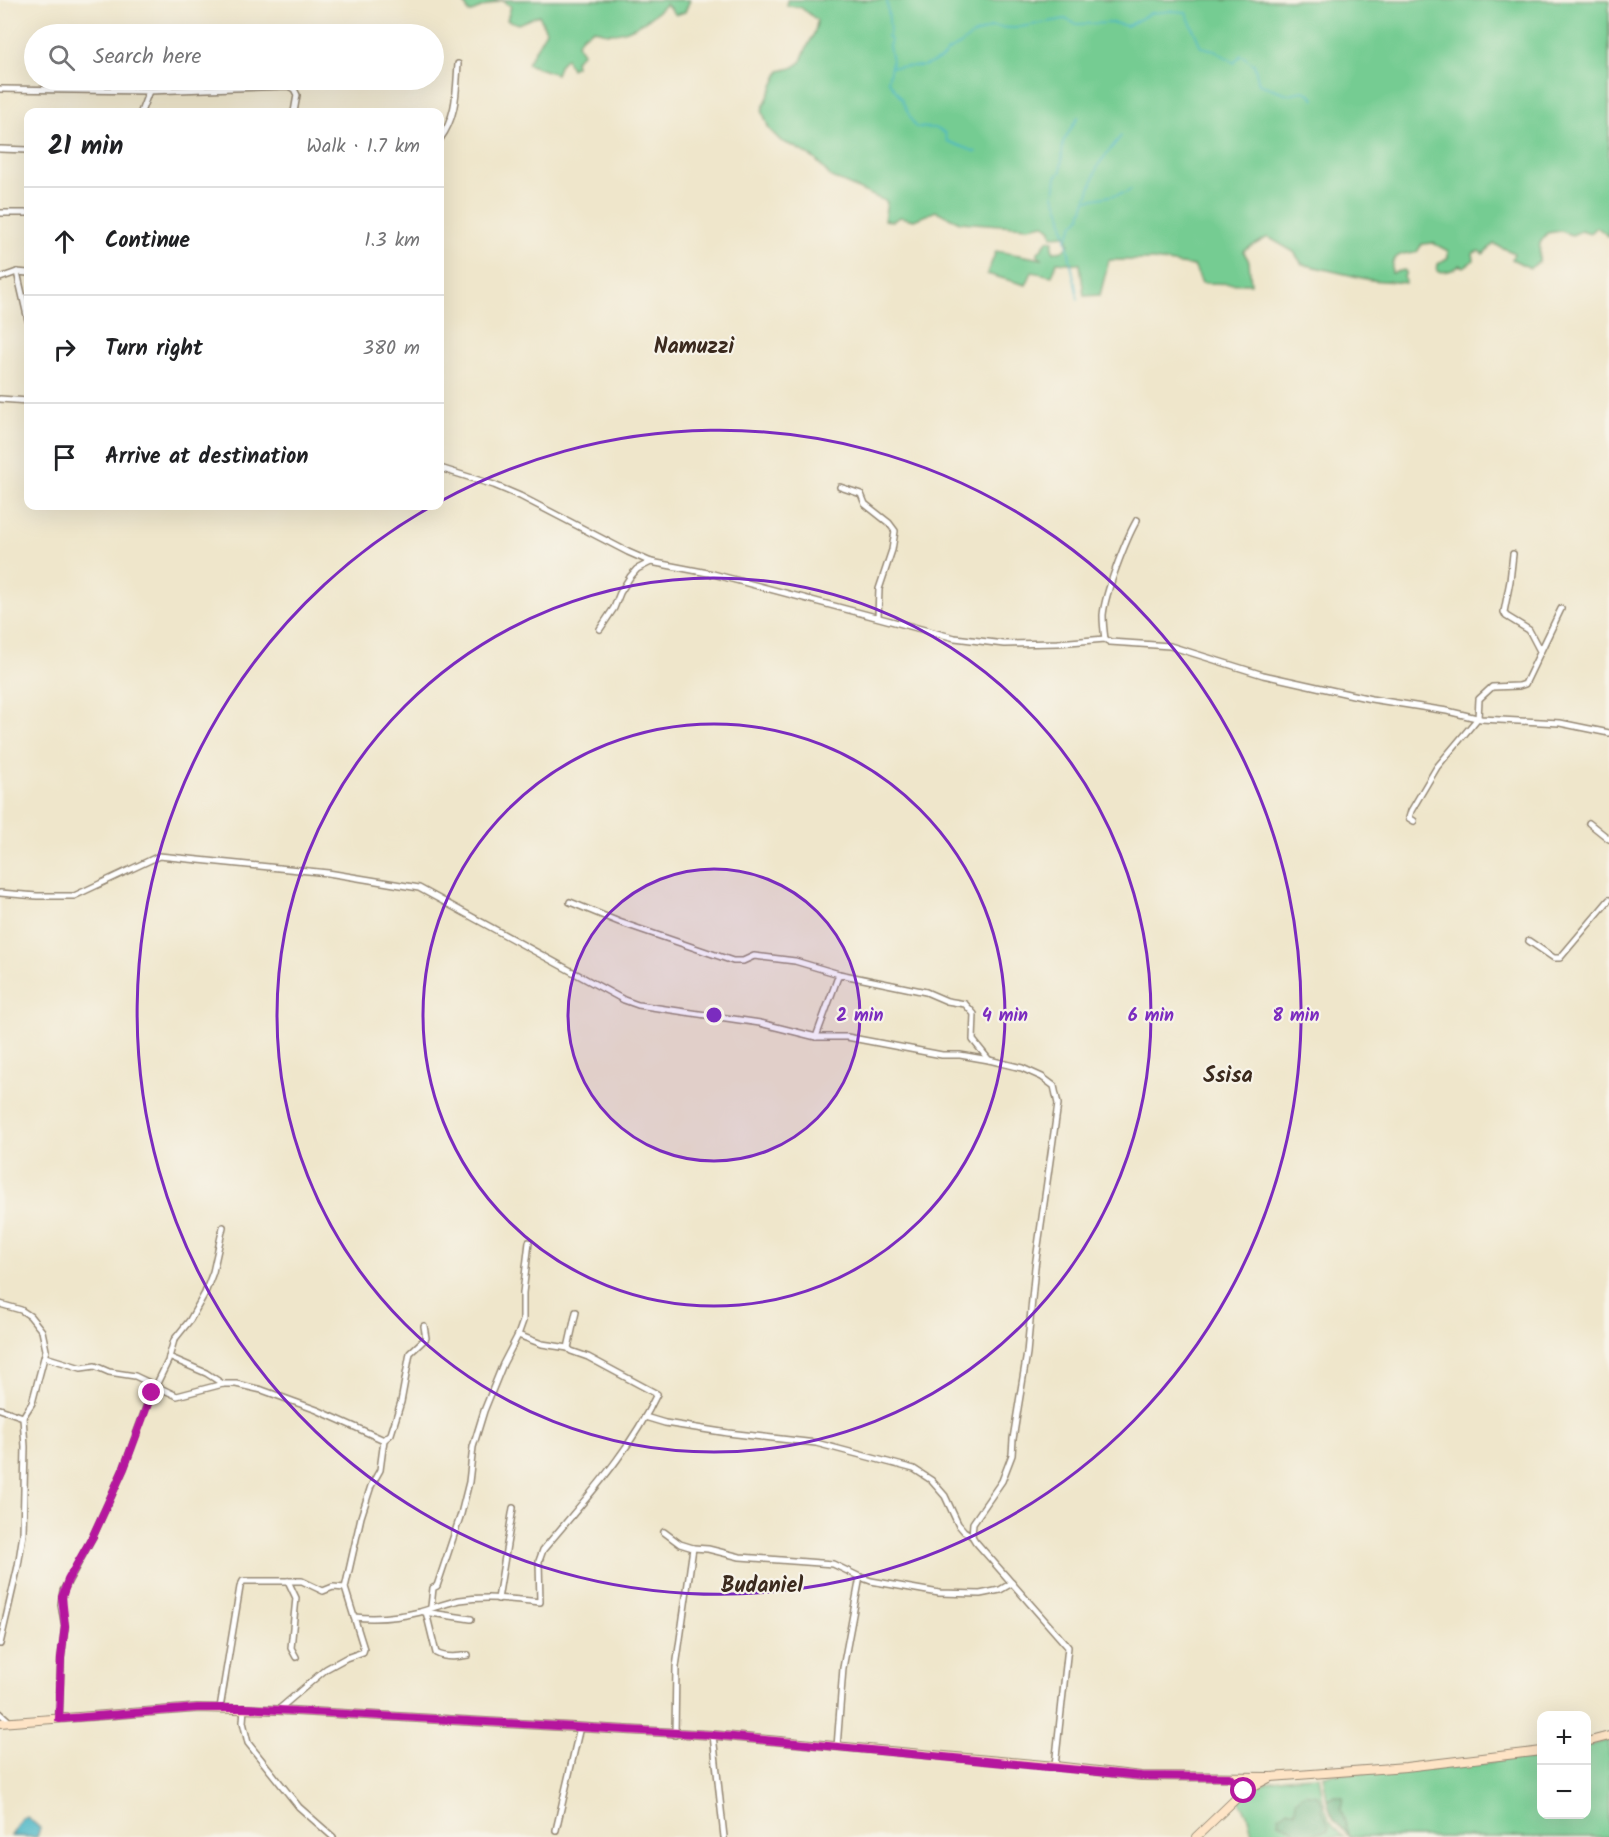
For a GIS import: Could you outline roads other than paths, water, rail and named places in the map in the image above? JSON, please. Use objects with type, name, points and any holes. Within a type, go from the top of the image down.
[{"type":"main road","points":[[0,1723],[244,1708],[388,1718],[580,1727],[675,1735],[713,1735],[1141,1776],[1271,1777],[1406,1767],[1537,1753]]},
{"type":"main road","points":[[1591,1741],[1609,1736]]},
{"type":"main road","points":[[1229,1777],[1240,1786],[1240,1795]]},
{"type":"main road","points":[[1196,1837],[1240,1795],[1271,1777]]},
{"type":"street","points":[[444,133],[450,125],[456,101],[458,64]]},
{"type":"street","points":[[0,89],[24,89]]},
{"type":"street","points":[[74,90],[177,90]]},
{"type":"street","points":[[294,90],[297,95],[295,108]]},
{"type":"street","points":[[143,108],[149,91]]},
{"type":"street","points":[[0,149],[24,150]]},
{"type":"street","points":[[0,213],[24,213]]},
{"type":"street","points":[[0,278],[17,272],[24,273]]},
{"type":"street","points":[[17,272],[24,303]]},
{"type":"street","points":[[0,399],[24,401]]},
{"type":"street","points":[[444,469],[486,482],[520,496],[651,562],[713,574],[955,638],[987,643],[1058,643],[1105,639],[1110,642],[1170,646],[1202,654],[1229,665],[1336,693],[1427,707],[1478,718],[1560,723],[1609,733]]},
{"type":"street","points":[[840,487],[861,494],[866,504],[895,531],[892,550],[879,589],[878,617]]},
{"type":"street","points":[[1105,639],[1103,614],[1130,531],[1137,520]]},
{"type":"street","points":[[1513,554],[1504,612],[1506,616],[1529,630],[1540,651]]},
{"type":"street","points":[[600,629],[611,614],[630,577],[637,569],[651,562]]},
{"type":"street","points":[[1414,821],[1410,818],[1411,811],[1437,767],[1478,718],[1478,703],[1482,696],[1492,687],[1525,684],[1561,609]]},
{"type":"street","points":[[1589,823],[1609,839]]},
{"type":"street","points":[[0,893],[74,896],[159,856],[328,873],[419,888],[624,1000],[638,1005],[760,1023],[816,1037],[847,1037],[942,1055],[960,1055],[989,1060],[1022,1068],[1042,1077],[1054,1086],[1058,1104],[1012,1455],[1002,1481],[973,1523],[972,1536]]},
{"type":"street","points":[[1529,941],[1554,958],[1560,958],[1609,900]]},
{"type":"street","points":[[570,902],[619,922],[733,961],[757,957],[795,961],[839,974],[918,989],[947,1001],[965,1004],[974,1014],[973,1040],[989,1060]]},
{"type":"street","points":[[816,1037],[839,974]]},
{"type":"street","points":[[59,1719],[61,1658],[65,1626],[61,1605],[63,1591],[124,1468],[174,1340],[190,1320],[207,1287],[213,1272],[223,1227]]},
{"type":"street","points":[[431,1607],[433,1588],[437,1586],[443,1571],[461,1514],[469,1482],[472,1448],[481,1420],[523,1321],[523,1293],[530,1242]]},
{"type":"street","points":[[0,1304],[21,1310],[30,1316],[42,1331],[45,1357],[32,1402],[23,1417],[23,1533],[0,1644]]},
{"type":"street","points":[[568,1348],[576,1312]]},
{"type":"street","points":[[278,1710],[326,1669],[363,1652],[364,1646],[345,1588],[361,1516],[371,1486],[380,1470],[384,1440],[391,1434],[401,1402],[410,1353],[426,1338],[424,1326]]},
{"type":"street","points":[[423,1612],[431,1607],[459,1600],[498,1599],[540,1602],[539,1561],[543,1550],[616,1463],[657,1394],[568,1348],[542,1344],[518,1335]]},
{"type":"street","points":[[45,1357],[81,1368],[95,1366],[109,1372],[135,1376],[181,1397],[223,1384],[236,1384],[262,1390],[317,1410],[384,1440]]},
{"type":"street","points":[[169,1357],[206,1373],[223,1384]]},
{"type":"street","points":[[0,1409],[23,1417]]},
{"type":"street","points":[[645,1417],[665,1423],[728,1434],[816,1443],[914,1469],[931,1480],[945,1496],[958,1524],[972,1536],[1068,1647],[1055,1767]]},
{"type":"street","points":[[498,1599],[513,1508]]},
{"type":"street","points":[[664,1532],[681,1544],[693,1548],[741,1557],[833,1564],[860,1577],[939,1593],[980,1594],[999,1590],[1012,1583]]},
{"type":"street","points":[[675,1735],[676,1666],[693,1548]]},
{"type":"street","points":[[837,1747],[843,1668],[860,1577]]},
{"type":"street","points":[[220,1708],[241,1583],[246,1580],[302,1581],[322,1591],[333,1587],[345,1588]]},
{"type":"street","points":[[288,1581],[296,1599],[291,1641],[296,1657]]},
{"type":"street","points":[[423,1612],[439,1656],[468,1655]]},
{"type":"street","points":[[354,1617],[423,1612],[471,1619]]},
{"type":"street","points":[[244,1708],[243,1722],[248,1743],[299,1807],[333,1837]]},
{"type":"street","points":[[0,1713],[11,1723]]},
{"type":"street","points":[[556,1830],[580,1727]]},
{"type":"street","points":[[713,1735],[723,1837]]},
{"type":"water","points":[[27,1817],[40,1828],[37,1837],[11,1836],[22,1819]]},
{"type":"waterway","points":[[887,0],[890,30],[887,37],[891,40],[889,46],[892,61],[888,80],[901,98],[915,127],[935,128],[945,133],[947,141],[976,152]]},
{"type":"waterway","points":[[891,67],[924,66],[941,59],[948,51],[971,36],[992,27],[1015,28],[1065,19],[1076,24],[1114,23],[1127,26],[1151,13],[1186,12],[1201,47],[1215,50],[1234,63],[1241,55],[1254,64],[1259,84],[1288,94],[1303,91],[1311,94],[1314,99]]},
{"type":"waterway","points":[[1078,117],[1063,142],[1061,171],[1056,177],[1054,195],[1061,213],[1078,299]]},
{"type":"waterway","points":[[1066,240],[1074,224],[1080,218],[1098,165],[1121,136]]},
{"type":"waterway","points":[[1088,200],[1126,193],[1131,189]]},
{"type":"district","name":"Namuzzi","points":[[694,345]]},
{"type":"district","name":"Ssisa","points":[[1228,1074]]},
{"type":"district","name":"Budaniel","points":[[762,1584]]}]
